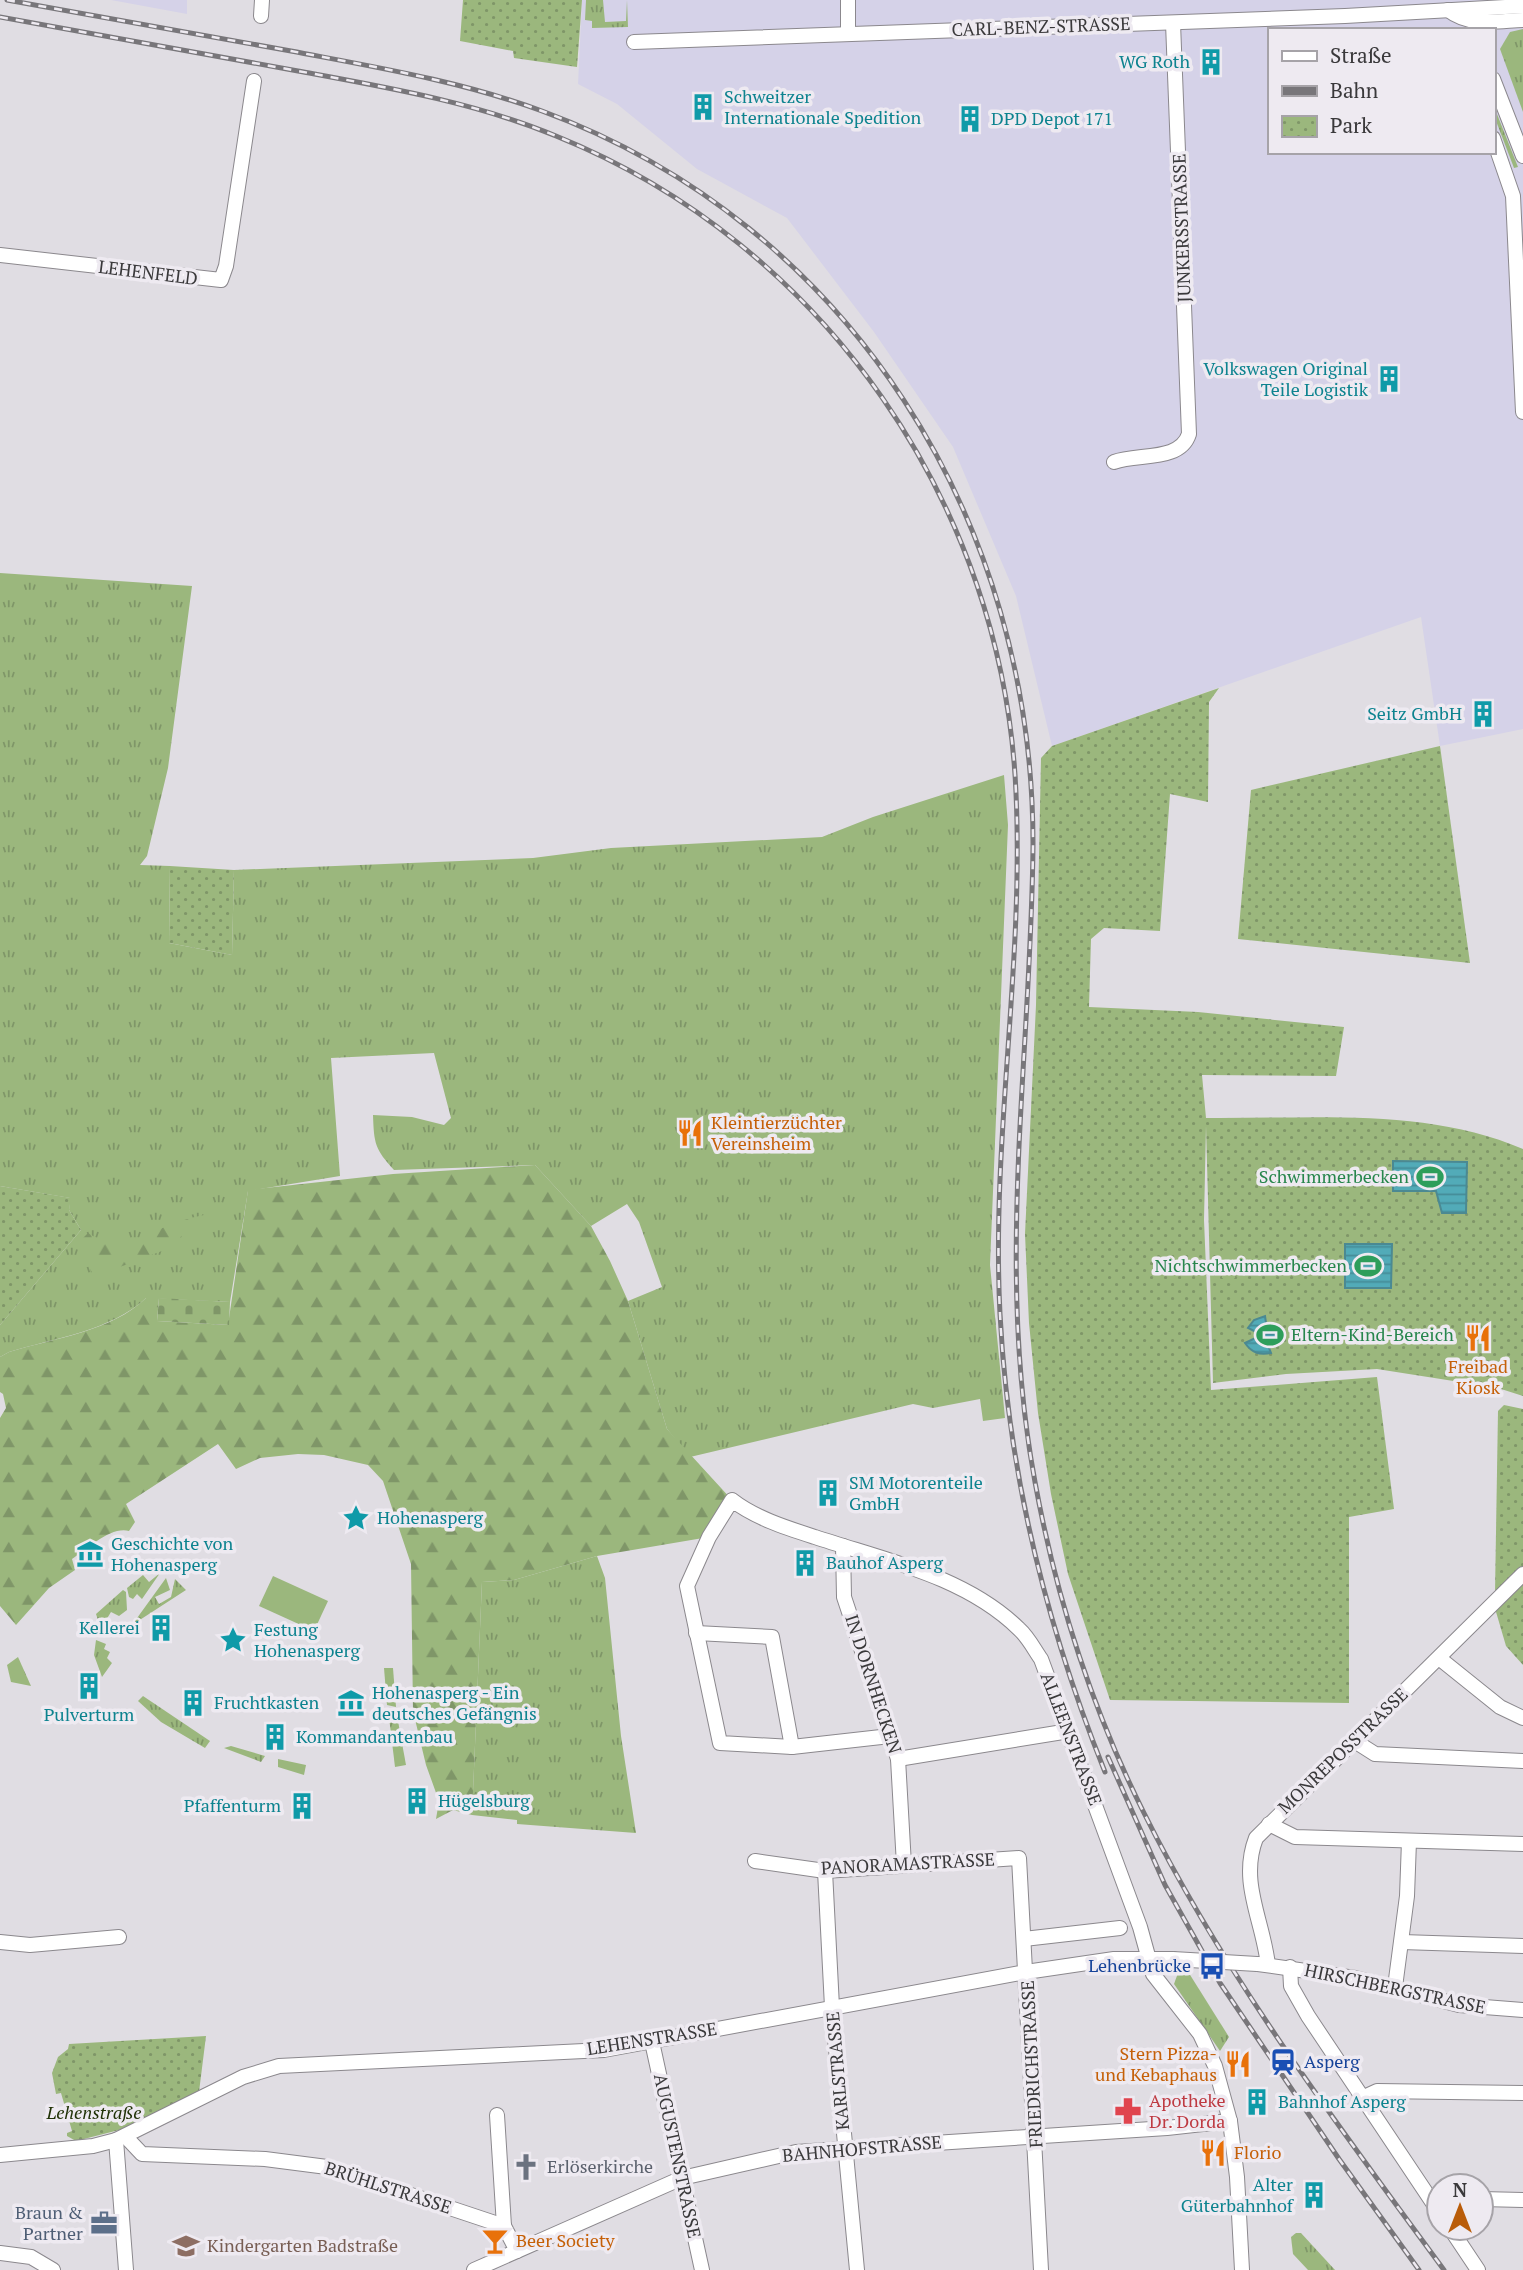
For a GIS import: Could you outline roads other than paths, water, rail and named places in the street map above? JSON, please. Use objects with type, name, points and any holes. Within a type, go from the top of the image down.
[{"type":"street","points":[[261,16],[262,0]]},
{"type":"street","points":[[848,0],[848,32]]},
{"type":"street","points":[[1465,4],[1473,26]]},
{"type":"street","name":"CARL-BENZ-STRASSE","points":[[634,42],[848,32],[1172,23],[1465,4],[1523,6]]},
{"type":"street","points":[[1447,5],[1460,19],[1473,26],[1523,20]]},
{"type":"street","points":[[1447,5],[1454,28]]},
{"type":"street","name":"JUNKERSSTRASSE","points":[[1114,461],[1175,452],[1182,449],[1189,434],[1172,23]]},
{"type":"street","name":"LEHENFELD","points":[[0,255],[221,280],[226,266],[254,81]]},
{"type":"street","points":[[1495,84],[1523,156]]},
{"type":"street","points":[[1495,144],[1513,196],[1523,412]]},
{"type":"street","name":"ALLEENSTRASSE","points":[[696,1633],[687,1593],[688,1581],[709,1537],[732,1500],[745,1510],[950,1582],[980,1599],[1020,1629],[1041,1659],[1069,1731],[1143,1934],[1147,1959],[1165,1992],[1193,2023],[1215,2067],[1230,2121],[1237,2177],[1242,2270]]},
{"type":"street","name":"IN DORNHECKEN","points":[[843,1546],[844,1597],[898,1759],[904,1865]]},
{"type":"street","name":"MONREPOSSTRASSE","points":[[1262,1964],[1248,1872],[1249,1856],[1256,1838],[1523,1574]]},
{"type":"street","points":[[792,1746],[772,1637],[696,1633],[720,1743],[792,1746],[890,1736]]},
{"type":"street","points":[[1439,1658],[1500,1707],[1523,1718]]},
{"type":"street","points":[[898,1759],[1069,1731]]},
{"type":"street","points":[[1353,1740],[1375,1754],[1523,1760]]},
{"type":"street","points":[[1269,1824],[1294,1837],[1523,1844]]},
{"type":"street","points":[[1395,1987],[1402,1942],[1409,1842]]},
{"type":"street","name":"PANORAMASTRASSE","points":[[755,1861],[825,1871],[1019,1858]]},
{"type":"street","name":"FRIEDRICHSTRASSE","points":[[1019,1858],[1036,2136],[1041,2270]]},
{"type":"street","name":"KARLSTRASSE","points":[[825,1871],[832,2007],[857,2270]]},
{"type":"street","points":[[1024,1939],[1120,1928]]},
{"type":"street","points":[[0,1942],[30,1945],[119,1937]]},
{"type":"street","points":[[1402,1942],[1523,1946]]},
{"type":"street","name":"LEHENSTRASSE","points":[[0,2155],[82,2148],[121,2138],[243,2077],[279,2066],[604,2050],[1027,1972],[1114,1959],[1147,1959]]},
{"type":"street","points":[[1147,1959],[1262,1964]]},
{"type":"street","points":[[1165,1992],[1168,1959]]},
{"type":"street","name":"HIRSCHBERGSTRASSE","points":[[1262,1964],[1395,1987],[1459,2005],[1523,2010]]},
{"type":"street","points":[[1290,1967],[1291,1986],[1308,2016],[1425,2185]]},
{"type":"street","name":"AUGUSTENSTRASSE","points":[[652,2042],[702,2270]]},
{"type":"street","points":[[1364,2097],[1377,2091],[1523,2093]]},
{"type":"street","points":[[498,2115],[504,2226],[516,2250]]},
{"type":"street","name":"BAHNHOFSTRASSE","points":[[474,2270],[504,2264],[516,2250],[682,2178],[796,2152],[1167,2128],[1230,2121]]},
{"type":"street","points":[[121,2138],[126,2270]]},
{"type":"street","name":"BRÜHLSTRASSE","points":[[121,2138],[142,2154],[265,2159],[337,2170],[504,2226]]},
{"type":"street","points":[[1495,2199],[1523,2200]]},
{"type":"street","points":[[1459,2242],[1478,2270]]},
{"type":"street","points":[[0,2253],[31,2258],[53,2270]]},
{"type":"water","name":"Schwimmerbecken","points":[[1393,1161],[1467,1162],[1466,1213],[1442,1213],[1436,1191],[1393,1191]]},
{"type":"water","name":"Nichtschwimmerbecken","points":[[1345,1244],[1392,1244],[1391,1288],[1345,1288]]},
{"type":"water","name":"Eltern-Kind-Bereich","points":[[1265,1316],[1266,1323],[1275,1327],[1278,1336],[1275,1345],[1269,1348],[1271,1353],[1259,1353],[1245,1343],[1262,1335],[1248,1328],[1254,1320]]},
{"type":"railway","points":[[7,0],[386,69],[480,91],[542,111],[652,162],[749,229],[833,308],[904,400],[960,502],[1000,611],[1025,726],[1033,846],[1018,1164],[1018,1322],[1023,1402],[1035,1482],[1065,1610],[1092,1693],[1125,1774],[1210,1933],[1284,2048],[1444,2270]]},
{"type":"railway","points":[[0,17],[396,90],[493,114],[556,136],[652,183],[739,244],[816,316],[882,397],[936,487],[977,584],[1004,687],[1016,793],[1017,858],[1016,923],[1003,1119],[998,1249],[1004,1373],[1011,1432],[1033,1548],[1065,1661],[1105,1772]]},
{"type":"railway","points":[[1108,1757],[1165,1885],[1220,1983],[1339,2159],[1419,2270]]},
{"type":"place","name":"WG Roth","points":[[1211,62]]},
{"type":"place","name":"Schweitzer Internationale Spedition","points":[[703,107]]},
{"type":"place","name":"DPD Depot 171","points":[[970,119]]},
{"type":"place","name":"Volkswagen Original Teile Logistik","points":[[1389,379]]},
{"type":"place","name":"Seitz GmbH","points":[[1483,714]]},
{"type":"place","name":"Kleintierzüchter Vereinsheim","points":[[690,1133]]},
{"type":"place","name":"Schwimmerbecken","points":[[1430,1177]]},
{"type":"place","name":"Nichtschwimmerbecken","points":[[1368,1266]]},
{"type":"place","name":"Eltern-Kind-Bereich","points":[[1270,1335]]},
{"type":"place","name":"Freibad Kiosk","points":[[1478,1338]]},
{"type":"place","name":"SM Motorenteile GmbH","points":[[828,1493]]},
{"type":"place","name":"Hohenasperg","points":[[356,1518]]},
{"type":"place","name":"Geschichte von Hohenasperg","points":[[90,1554]]},
{"type":"place","name":"Bauhof Asperg","points":[[805,1563]]},
{"type":"place","name":"Kellerei","points":[[161,1628]]},
{"type":"place","name":"Festung Hohenasperg","points":[[233,1640]]},
{"type":"place","name":"Pulverturm","points":[[89,1686]]},
{"type":"place","name":"Fruchtkasten","points":[[193,1703]]},
{"type":"place","name":"Hohenasperg - Ein deutsches Gefängnis","points":[[351,1703]]},
{"type":"place","name":"Kommandantenbau","points":[[275,1737]]},
{"type":"place","name":"Hügelsburg","points":[[417,1801]]},
{"type":"place","name":"Pfaffenturm","points":[[302,1806]]},
{"type":"place","name":"Lehenbrücke","points":[[1212,1966]]},
{"type":"place","name":"Asperg","points":[[1283,2062]]},
{"type":"place","name":"Stern Pizza- und Kebaphaus","points":[[1238,2064]]},
{"type":"place","name":"Bahnhof Asperg","points":[[1257,2102]]},
{"type":"place","name":"Apotheke Dr. Dorda","points":[[1128,2111]]},
{"type":"place","name":"Florio","points":[[1213,2153]]},
{"type":"place","name":"Erlöserkirche","points":[[526,2167]]},
{"type":"place","name":"Alter Güterbahnhof","points":[[1314,2195]]},
{"type":"place","name":"Braun & Partner","points":[[104,2223]]},
{"type":"place","name":"Beer Society","points":[[495,2241]]},
{"type":"place","name":"Kindergarten Badstraße","points":[[186,2246]]},
{"type":"park label","name":"Lehenstraße","points":[[94,2113]]}]
